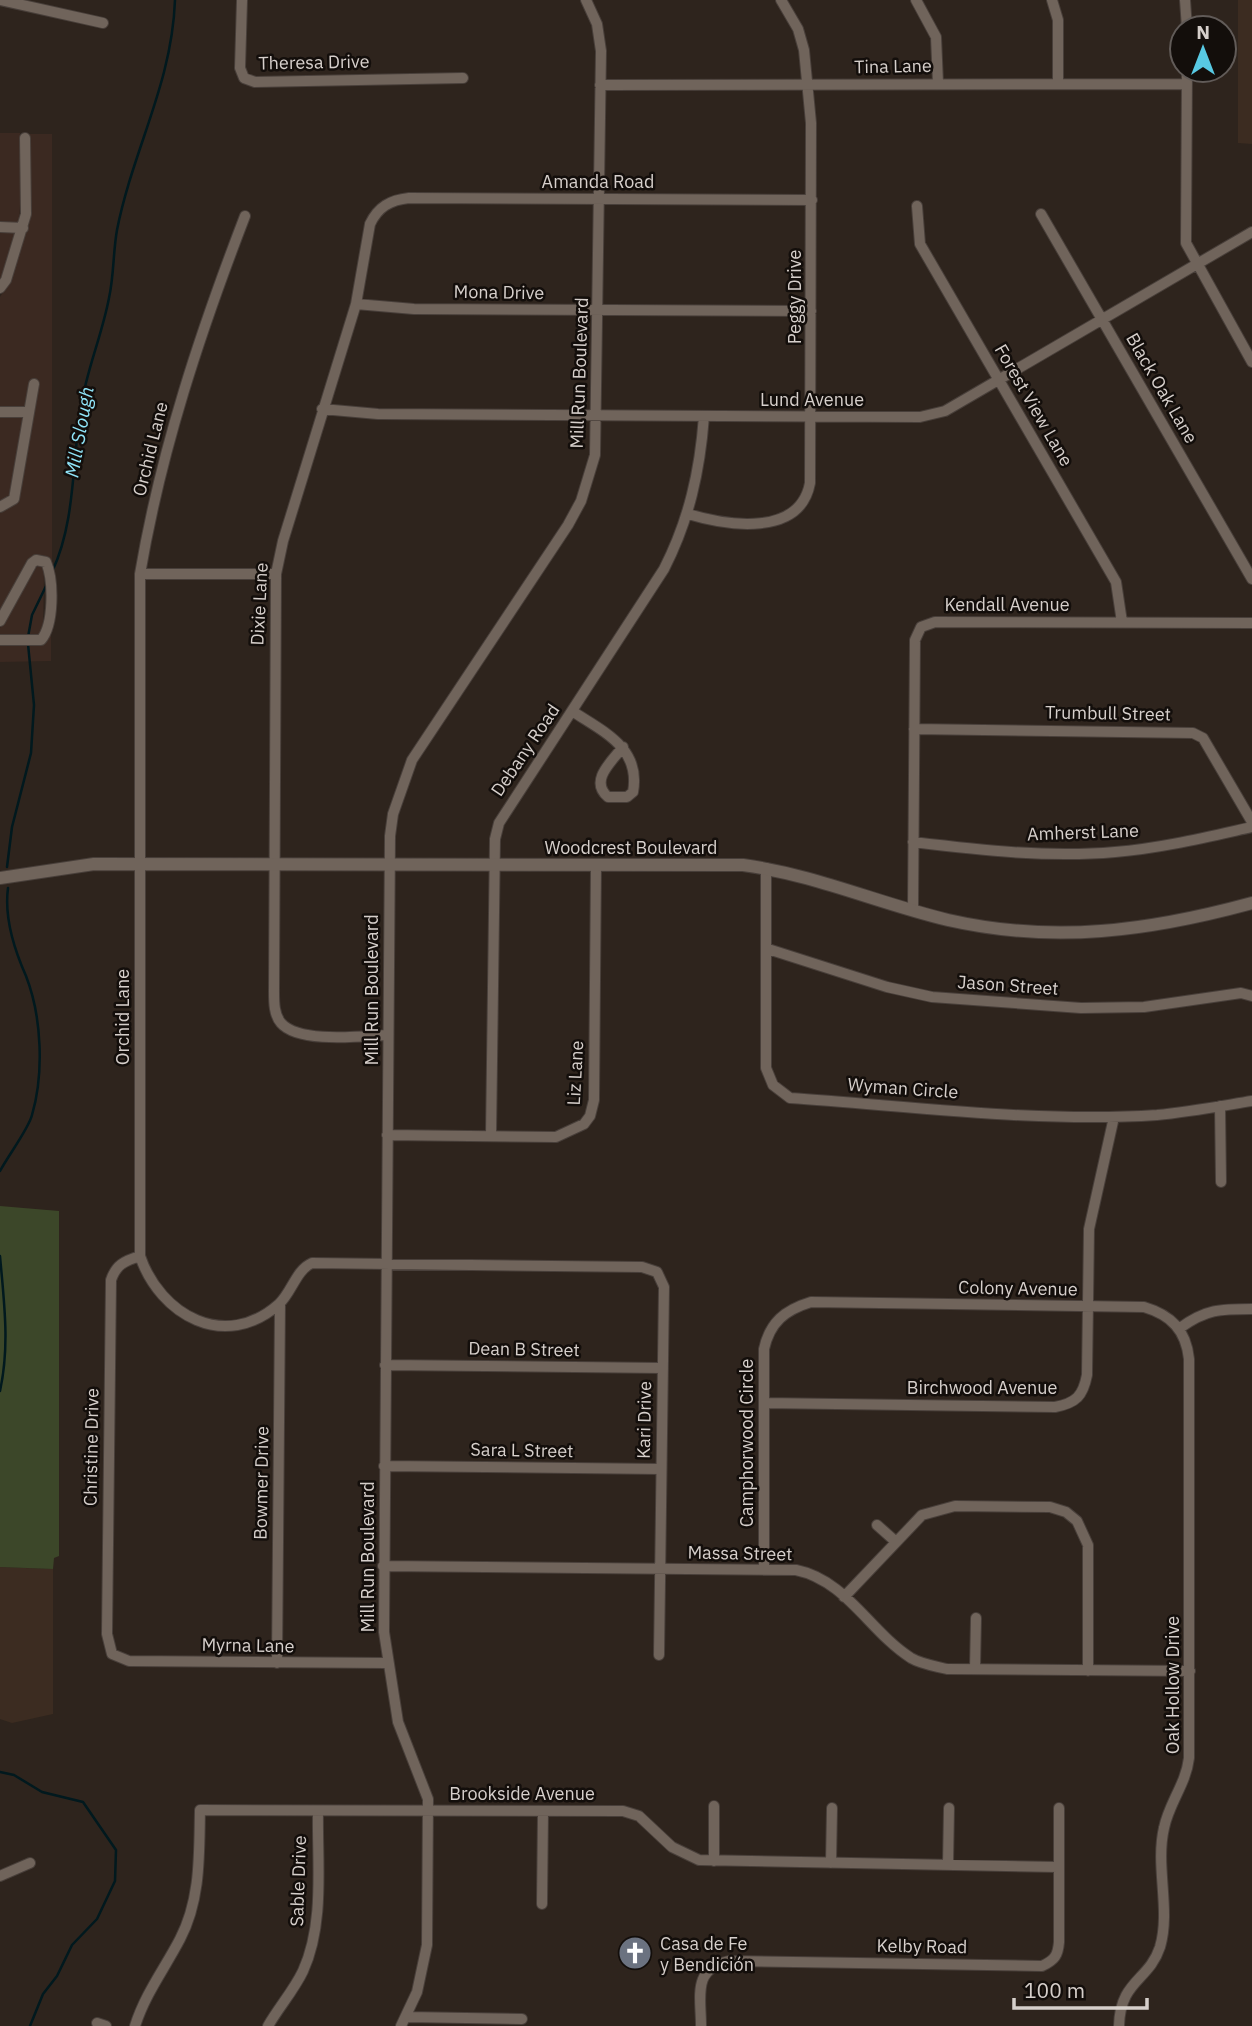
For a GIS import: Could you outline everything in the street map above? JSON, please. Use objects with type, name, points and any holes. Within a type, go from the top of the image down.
[{"type":"street","points":[[0,0],[103,23]]},
{"type":"street","name":"Theresa Drive","points":[[242,0],[240,68],[244,78],[255,82],[463,78]]},
{"type":"street","name":"Mill Run Boulevard","points":[[404,2021],[424,1971],[428,1945],[428,1810],[426,1788],[398,1722],[386,1663],[383,1566],[389,864],[393,814],[412,760],[581,501],[595,454],[598,415],[601,51],[597,24],[586,0]]},
{"type":"street","name":"Peggy Drive","points":[[688,514],[725,523],[772,522],[792,515],[800,508],[810,483],[813,142],[808,84],[798,29],[781,0]]},
{"type":"street","points":[[916,0],[936,37],[938,83]]},
{"type":"street","points":[[1052,0],[1058,20],[1058,83]]},
{"type":"street","name":"Tina Lane","points":[[600,85],[1168,84]]},
{"type":"street","points":[[1187,84],[1186,243],[1250,356]]},
{"type":"street","points":[[0,288],[6,280],[23,228],[26,204],[25,138]]},
{"type":"street","name":"Amanda Road","points":[[385,205],[409,198],[812,200]]},
{"type":"street","name":"Dixie Lane","points":[[385,205],[375,213],[370,224],[356,304],[322,409],[276,574],[273,865],[274,992],[275,1008],[281,1023],[309,1036],[388,1035]]},
{"type":"street","name":"Forest View Lane","points":[[917,206],[920,244],[1116,582],[1122,622]]},
{"type":"street","name":"Black Oak Lane","points":[[1041,214],[1252,579]]},
{"type":"street","name":"Orchid Lane","points":[[245,216],[187,377],[140,574],[139,1256],[147,1277],[165,1301],[178,1312],[198,1321],[220,1325],[249,1321],[280,1303],[305,1266],[313,1263],[642,1267],[657,1272]]},
{"type":"street","points":[[0,227],[23,228]]},
{"type":"street","name":"Lund Avenue","points":[[322,409],[378,414],[920,417],[945,411],[1252,232]]},
{"type":"street","name":"Mona Drive","points":[[356,304],[414,309],[811,311]]},
{"type":"street","points":[[0,507],[14,499],[34,384]]},
{"type":"street","points":[[0,412],[29,412]]},
{"type":"street","name":"Debany Road","points":[[491,1136],[495,839],[503,816],[664,569],[688,514],[699,468],[704,416]]},
{"type":"street","points":[[0,621],[32,563],[42,560],[48,568],[50,619],[47,633],[41,640],[0,640]]},
{"type":"street","points":[[140,574],[276,574]]},
{"type":"street","name":"Kendall Avenue","points":[[913,910],[915,640],[921,627],[935,622],[1252,623]]},
{"type":"street","points":[[572,711],[623,747],[634,769],[632,792],[626,797],[608,797],[599,783],[602,774],[623,747]]},
{"type":"street","name":"Trumbull Street","points":[[914,729],[1193,733],[1203,738],[1252,824]]},
{"type":"street","name":"Amherst Lane","points":[[913,842],[988,850],[1114,852],[1187,842],[1252,824]]},
{"type":"street","name":"Woodcrest Boulevard","points":[[0,878],[74,866],[139,864],[743,865],[825,881],[913,910],[989,927],[1080,933],[1153,928],[1252,903]]},
{"type":"street","name":"Liz Lane","points":[[387,1135],[556,1137],[572,1132],[590,1116],[594,1100],[596,865]]},
{"type":"street","name":"Wyman Circle","points":[[766,868],[766,1068],[773,1085],[790,1098],[1063,1116],[1158,1115],[1252,1101]]},
{"type":"street","name":"Jason Street","points":[[768,949],[887,987],[932,997],[1081,1008],[1144,1007],[1241,993],[1252,996]]},
{"type":"street","points":[[1220,1106],[1221,1182]]},
{"type":"street","name":"Birchwood Avenue","points":[[764,1403],[1055,1407],[1070,1404],[1084,1390],[1087,1375],[1089,1229],[1114,1116]]},
{"type":"street","name":"Christine Drive","points":[[112,1654],[107,1634],[111,1280],[115,1269],[124,1261],[139,1256]]},
{"type":"street","name":"Kari Drive","points":[[657,1272],[664,1287],[659,1655]]},
{"type":"street","name":"Colony Avenue","points":[[776,1319],[792,1308],[811,1302],[1144,1307],[1164,1313],[1180,1328]]},
{"type":"street","name":"Bowmer Drive","points":[[277,1663],[280,1303]]},
{"type":"street","points":[[1180,1328],[1199,1314],[1219,1309],[1252,1309]]},
{"type":"street","name":"Camphorwood Circle","points":[[764,1570],[764,1349],[776,1319]]},
{"type":"street","name":"Oak Hollow Drive","points":[[1119,2026],[1126,1993],[1148,1968],[1160,1946],[1164,1827],[1188,1769],[1189,1359],[1187,1343],[1180,1328]]},
{"type":"street","name":"Dean B Street","points":[[385,1365],[662,1368]]},
{"type":"street","name":"Sara L Street","points":[[384,1466],[660,1469]]},
{"type":"street","points":[[844,1597],[922,1515],[938,1508],[1050,1507],[1066,1512],[1084,1532],[1088,1545],[1088,1671]]},
{"type":"street","points":[[877,1525],[895,1541]]},
{"type":"street","name":"Massa Street","points":[[383,1566],[764,1570],[809,1573],[844,1597],[912,1659],[947,1669],[1190,1671]]},
{"type":"street","points":[[975,1669],[976,1618]]},
{"type":"street","name":"Myrna Lane","points":[[112,1654],[129,1661],[386,1663]]},
{"type":"street","points":[[714,1806],[714,1861]]},
{"type":"street","points":[[831,1863],[832,1808]]},
{"type":"street","points":[[948,1865],[949,1808]]},
{"type":"street","points":[[1059,1808],[1059,1867]]},
{"type":"street","name":"Brookside Avenue","points":[[135,2026],[150,1989],[181,1938],[198,1889],[200,1810],[631,1813],[651,1825],[672,1847],[699,1860],[1059,1867]]},
{"type":"street","name":"Sable Drive","points":[[268,2026],[302,1973],[311,1949],[316,1925],[318,1811]]},
{"type":"street","points":[[542,1811],[542,1904]]},
{"type":"street","points":[[0,1876],[30,1863]]},
{"type":"street","name":"Kelby Road","points":[[701,2026],[701,1979],[708,1969],[729,1961],[1042,1966],[1058,1954],[1059,1867]]},
{"type":"street","points":[[404,2021],[522,2020]]},
{"type":"shaded area","points":[[1238,0],[1252,0],[1252,144],[1238,143]]},
{"type":"shaded area","points":[[0,133],[20,133],[22,171],[19,222],[0,222]]},
{"type":"shaded area","points":[[29,134],[52,134],[52,565],[44,555],[34,556],[0,614],[0,513],[16,504],[39,380],[30,379],[26,407],[0,407],[0,297],[10,282],[31,214]]},
{"type":"shaded area","points":[[0,232],[17,233],[0,280]]},
{"type":"shaded area","points":[[0,417],[24,417],[10,496],[0,501]]},
{"type":"shaded area","points":[[38,565],[44,569],[43,631],[39,635],[0,635],[0,628]]},
{"type":"shaded area","points":[[51,635],[51,661],[0,662],[0,645],[41,645]]},
{"type":"shaded area","points":[[0,1567],[53,1569],[53,1714],[12,1723],[0,1719]]},
{"type":"green space","points":[[0,1206],[59,1211],[59,1556],[54,1558],[53,1569],[0,1567]]},
{"type":"waterway","name":"Mill Slough","points":[[52,572],[60,552],[69,511],[81,406],[109,298],[117,230],[132,172],[160,88],[172,31],[175,0]]},
{"type":"waterway","name":"Mill Slough","points":[[28,637],[32,615],[47,584]]},
{"type":"waterway","name":"Mill Slough","points":[[7,867],[12,827],[31,753],[34,705],[28,644]]},
{"type":"waterway","name":"Mill Slough","points":[[0,1171],[30,1121],[36,1099],[40,1064],[35,1009],[11,933],[7,911],[8,888]]},
{"type":"waterway","name":"Mill Slough","points":[[0,1256],[5,1340],[0,1391]]},
{"type":"waterway","name":"Mill Slough","points":[[0,1772],[14,1775],[42,1792],[83,1802],[116,1850],[115,1881],[97,1919],[72,1945],[57,1976],[43,1994],[30,2026]]},
{"type":"place","name":"Casa de Fe y Bendición","points":[[635,1953]]}]
